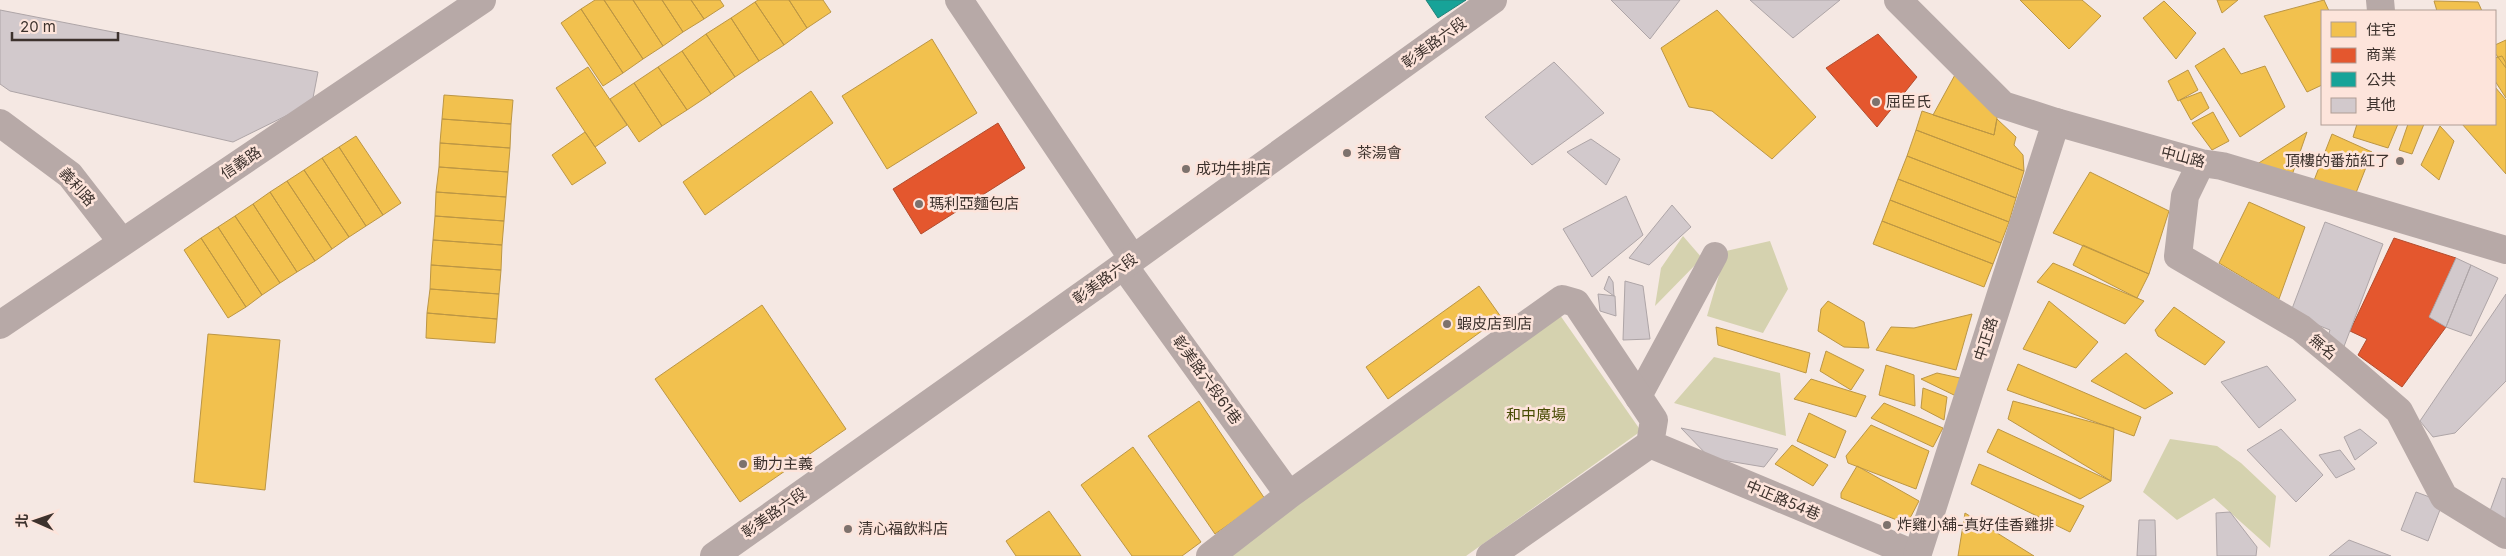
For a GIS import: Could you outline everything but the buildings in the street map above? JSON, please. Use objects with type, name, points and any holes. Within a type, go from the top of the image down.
[{"type":"street","name":"彰美路六段61巷","points":[[959,0],[1128,262],[1289,494]]},
{"type":"street","name":"彰美路六段","points":[[714,556],[1493,0]]},
{"type":"street","name":"中山路","points":[[1898,0],[2003,105],[2056,122],[2201,162],[2222,166],[2506,250]]},
{"type":"street","name":"信義路","points":[[0,325],[471,3]]},
{"type":"street","name":"中正路","points":[[1916,556],[2056,122]]},
{"type":"street","name":"義利路","points":[[0,123],[70,175],[122,242]]},
{"type":"street","name":"無名","points":[[2201,162],[2184,196],[2178,256],[2301,328],[2377,392],[2399,411],[2444,497],[2506,534]]},
{"type":"street","points":[[1638,398],[1714,255]]},
{"type":"street","points":[[1210,556],[1289,494],[1562,299],[1576,303],[1654,420],[1650,444],[1490,556]]},
{"type":"street","name":"中正路54巷","points":[[1650,444],[1916,556]]},
{"type":"green space","points":[[1683,236],[1702,258],[1655,306],[1661,268]]},
{"type":"green space","points":[[1770,241],[1788,289],[1763,333],[1707,316],[1726,251]]},
{"type":"green space","name":"和中廣場","points":[[1555,308],[1641,431],[1466,556],[1223,556]]},
{"type":"green space","points":[[1714,357],[1780,373],[1786,436],[1674,403]]},
{"type":"green space","points":[[2170,439],[2217,446],[2241,463],[2276,496],[2270,548],[2214,498],[2177,520],[2143,492]]},
{"type":"place","name":"屈臣氏","points":[[1876,102]]},
{"type":"place","name":"茶湯會","points":[[1347,153]]},
{"type":"place","name":"頂樓的番茄紅了","points":[[2400,161]]},
{"type":"place","name":"成功牛排店","points":[[1186,169]]},
{"type":"place","name":"瑪利亞麵包店","points":[[919,204]]},
{"type":"place","name":"蝦皮店到店","points":[[1447,324]]},
{"type":"place","name":"動力主義","points":[[743,464]]},
{"type":"place","name":"炸雞小舖-真好佳香雞排","points":[[1887,525]]},
{"type":"place","name":"清心福飲料店","points":[[848,529]]}]
